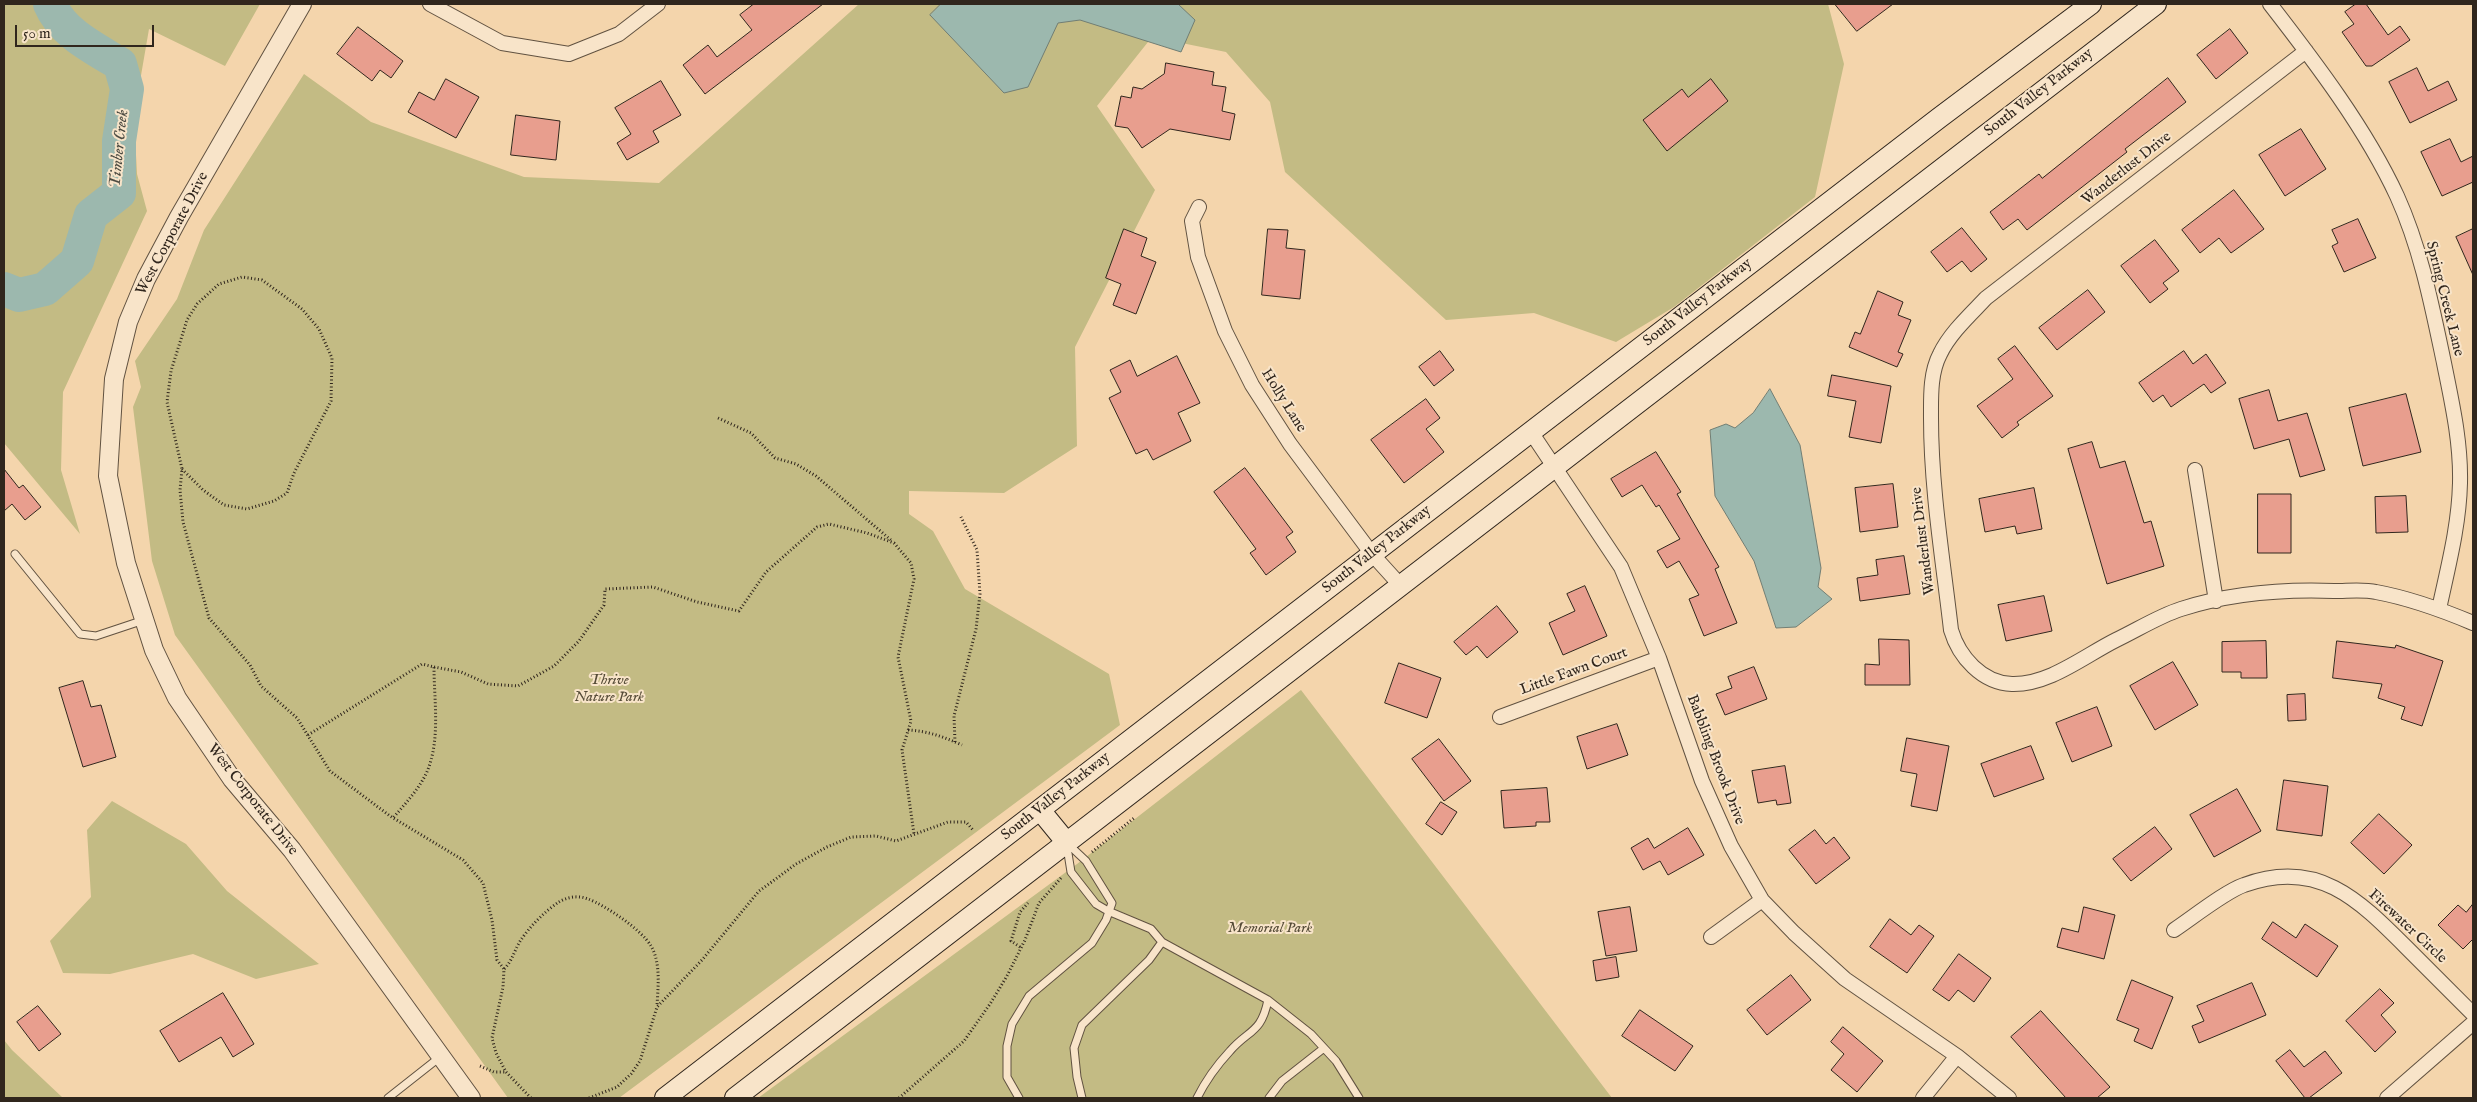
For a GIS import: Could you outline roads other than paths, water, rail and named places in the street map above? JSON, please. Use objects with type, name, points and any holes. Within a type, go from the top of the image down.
[{"type":"main road","name":"South Valley Parkway","points":[[665,1098],[1938,118],[2091,4]]},
{"type":"main road","name":"South Valley Parkway","points":[[735,1098],[2156,4]]},
{"type":"main road","points":[[1040,810],[1067,842]]},
{"type":"street","name":"West Corporate Drive","points":[[302,4],[178,217],[146,279],[128,322],[114,379],[109,432],[108,476],[126,564],[158,658],[177,698],[232,779],[292,850],[471,1098]]},
{"type":"street","points":[[430,4],[448,8],[502,43],[568,54],[619,34],[658,4]]},
{"type":"street","name":"Spring Creek Lane","points":[[2270,4],[2306,50],[2372,150],[2397,196],[2430,292],[2458,434],[2460,482],[2457,527],[2438,609]]},
{"type":"street","name":"Wanderlust Drive","points":[[2306,50],[1986,298],[1962,323],[1940,354],[1934,371],[1931,393],[1931,462],[1951,630],[1956,646],[1972,667],[1995,681],[2013,684],[2034,681],[2058,672],[2115,640],[2180,609],[2252,592],[2285,589],[2374,592],[2438,609],[2473,623]]},
{"type":"street","name":"Holly Lane","points":[[1199,207],[1192,221],[1198,257],[1225,331],[1248,378],[1290,444],[1372,554],[1401,586]]},
{"type":"street","name":"Babbling Brook Drive","points":[[1531,432],[1556,465],[1621,567],[1660,658],[1702,781],[1731,846],[1762,900],[1794,934],[1845,979],[1957,1056],[2009,1098]]},
{"type":"street","points":[[2195,470],[2216,601]]},
{"type":"street","name":"Little Fawn Court","points":[[1500,717],[1660,658]]},
{"type":"street","name":"Firewater Circle","points":[[2174,930],[2242,885],[2273,876],[2304,877],[2336,888],[2366,908],[2473,1014]]},
{"type":"street","points":[[1711,938],[1762,900]]},
{"type":"street","points":[[2387,1098],[2473,1022]]},
{"type":"street","points":[[1923,1098],[1957,1056]]},
{"type":"lane","points":[[16,554],[80,634],[96,636],[145,620]]},
{"type":"lane","points":[[1019,1098],[1007,1077],[1007,1046],[1012,1024],[1029,996],[1092,943],[1106,920],[1112,903],[1084,858],[1067,842]]},
{"type":"lane","points":[[1067,842],[1071,872],[1096,904],[1108,912],[1151,929],[1162,942],[1268,1000],[1311,1034],[1339,1063],[1359,1098]]},
{"type":"lane","points":[[1082,1098],[1077,1077],[1074,1048],[1082,1026],[1149,960],[1162,942]]},
{"type":"lane","points":[[1197,1098],[1209,1074],[1232,1048],[1253,1033],[1265,1015],[1268,1000]]},
{"type":"lane","points":[[1269,1098],[1282,1081],[1324,1048]]},
{"type":"lane","points":[[388,1098],[440,1057]]},
{"type":"water","points":[[941,4],[1178,4],[1195,20],[1181,52],[1080,20],[1058,23],[1028,87],[1004,93],[930,15]]},
{"type":"water","points":[[1770,389],[1800,445],[1821,568],[1818,587],[1832,599],[1796,627],[1776,628],[1754,561],[1715,496],[1710,430],[1726,424],[1735,428],[1753,413]]},
{"type":"waterway","name":"Timber Creek","points":[[4,289],[19,295],[45,289],[77,261],[91,215],[119,193],[119,141],[127,89],[120,64],[71,32],[55,14],[50,4]]},
{"type":"park label","name":"Thrive Nature Park","points":[[609,690]]},
{"type":"park label","name":"Memorial Park","points":[[1270,929]]}]
